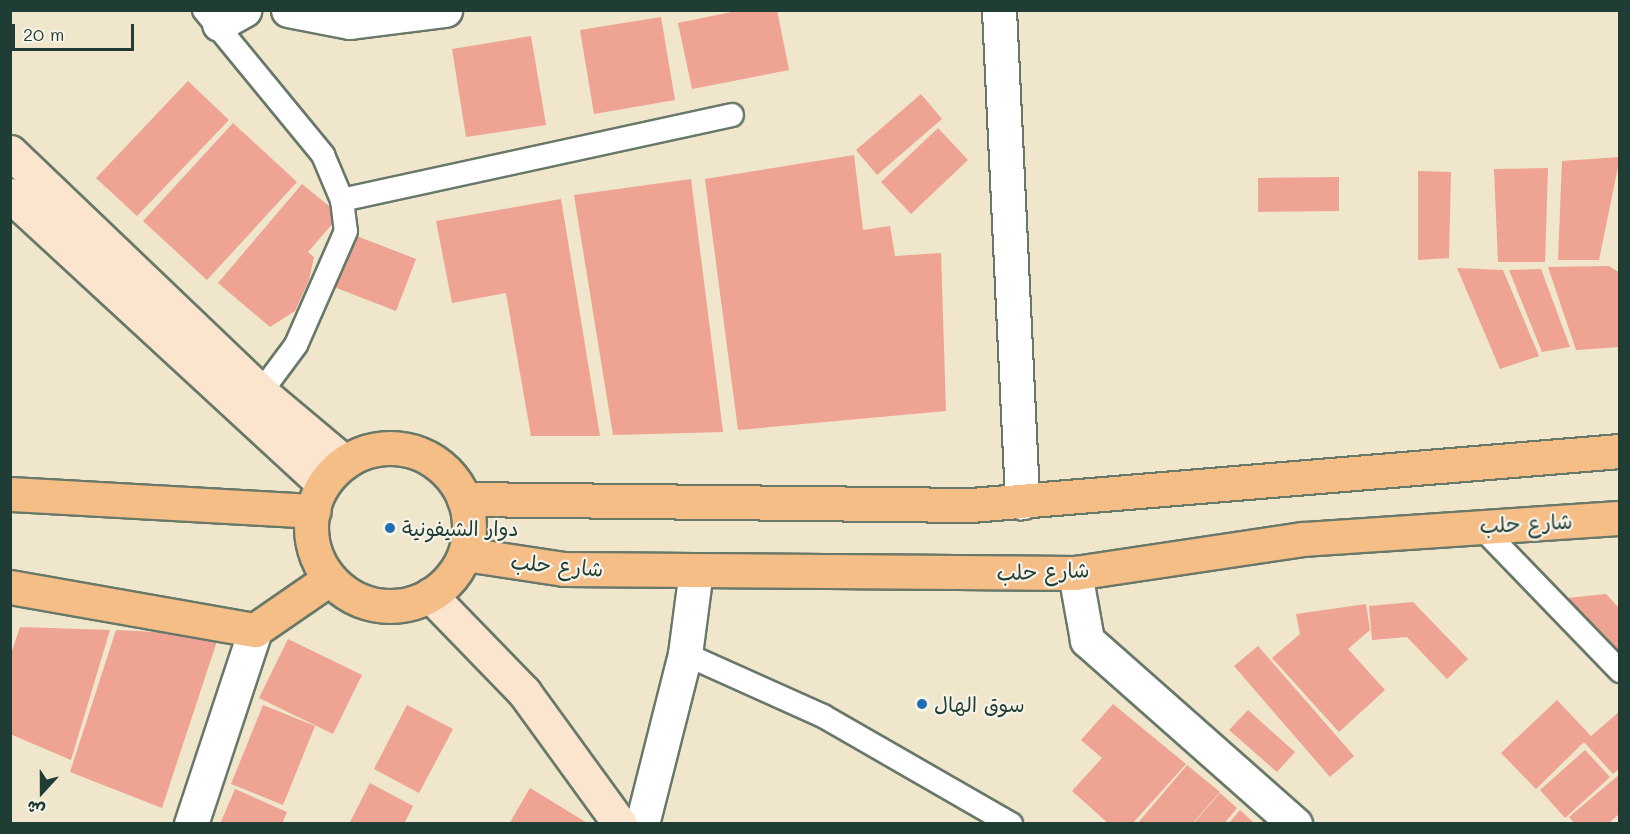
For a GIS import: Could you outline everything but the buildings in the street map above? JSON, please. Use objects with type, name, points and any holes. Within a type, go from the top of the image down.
[{"type":"main road","points":[[10,152],[261,392],[327,486]]},
{"type":"main road","points":[[10,195],[327,486]]},
{"type":"main road","points":[[10,494],[327,486],[389,448],[413,452],[452,478],[464,499],[469,537],[465,554],[451,578],[430,595],[405,605],[377,605],[351,596],[329,579],[311,538],[327,486]]},
{"type":"main road","points":[[464,499],[1022,502],[1620,451]]},
{"type":"main road","name":"شارع حلب","points":[[465,554],[564,569],[1075,573],[1303,539],[1479,525],[1620,518]]},
{"type":"main road","points":[[10,587],[255,630],[329,579]]},
{"type":"main road","points":[[430,595],[524,692],[620,824]]},
{"type":"street","points":[[288,10],[350,22],[444,10]]},
{"type":"street","points":[[999,10],[1022,502]]},
{"type":"street","points":[[642,824],[685,654],[696,571]]},
{"type":"street","points":[[1075,573],[1087,640],[1295,824]]},
{"type":"street","points":[[191,824],[255,630]]},
{"type":"lane","points":[[222,15],[323,155],[342,200],[346,231],[296,345],[261,392]]},
{"type":"lane","points":[[342,200],[732,115]]},
{"type":"lane","points":[[1479,525],[1620,671]]},
{"type":"lane","points":[[685,654],[824,716],[1011,824]]},
{"type":"place","name":"دوار الشيفونية","points":[[390,528]]},
{"type":"place","name":"سوق الهال","points":[[922,704]]}]
